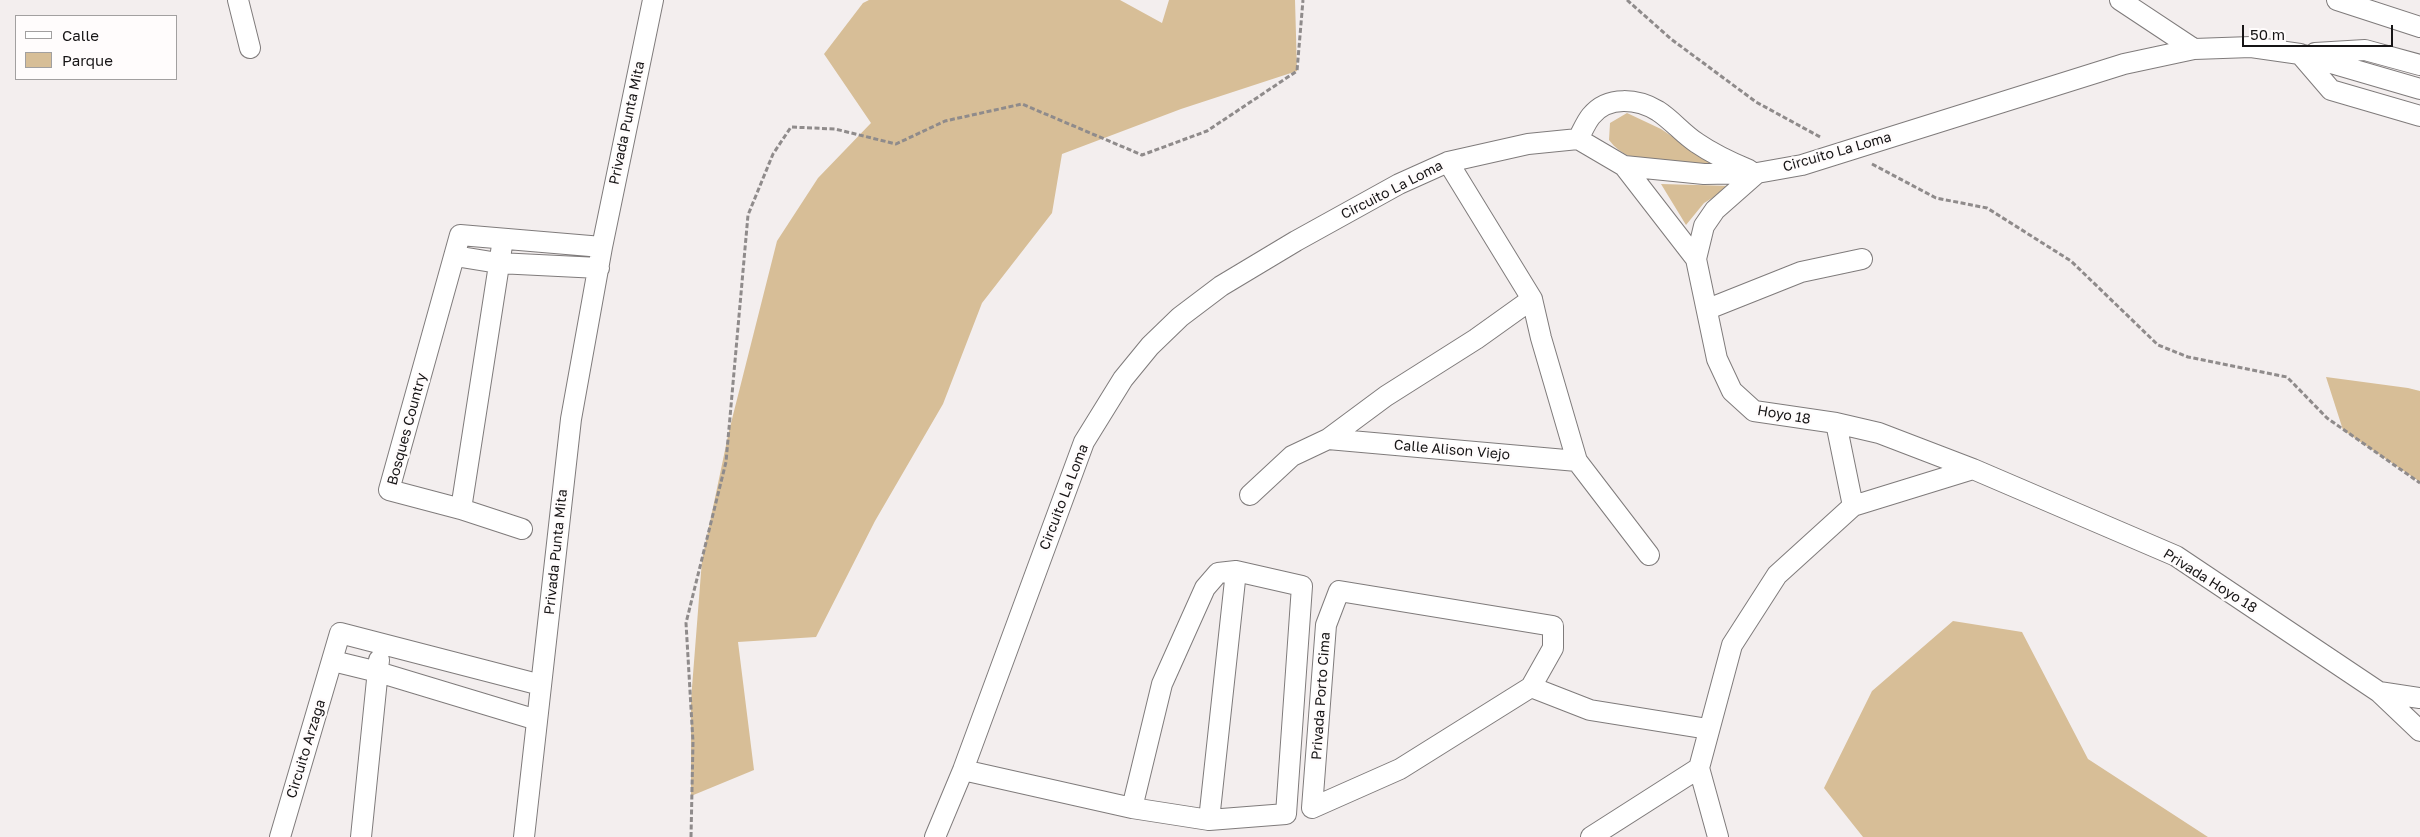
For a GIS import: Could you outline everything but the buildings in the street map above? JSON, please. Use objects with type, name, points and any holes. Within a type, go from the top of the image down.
[{"type":"street","points":[[238,0],[250,48]]},
{"type":"street","name":"Privada Punta Mita","points":[[524,837],[570,419],[602,247],[653,0]]},
{"type":"street","points":[[2120,0],[2194,49]]},
{"type":"street","points":[[2336,0],[2420,27]]},
{"type":"street","name":"Circuito La Loma","points":[[935,837],[963,770],[1084,442],[1123,379],[1150,346],[1180,317],[1221,286],[1400,184],[1448,162],[1528,144],[1578,139],[1624,166],[1704,174],[1757,173],[1802,165],[2124,64],[2194,49],[2251,47],[2300,54],[2420,89]]},
{"type":"street","points":[[2300,54],[2365,50],[2420,66]]},
{"type":"street","points":[[2300,54],[2331,90],[2420,116]]},
{"type":"street","points":[[1578,139],[1591,115],[1605,105],[1619,100],[1641,104],[1658,112],[1696,142],[1726,160],[1757,173]]},
{"type":"street","points":[[1448,162],[1532,299],[1541,338],[1577,461],[1649,555]]},
{"type":"street","name":"Hoyo 18","points":[[1624,166],[1696,259],[1708,309],[1717,360],[1732,391],[1754,412],[1836,423],[1879,432],[1972,469]]},
{"type":"street","name":"Hoyo 18","points":[[1696,259],[1704,226],[1715,210],[1757,173]]},
{"type":"street","name":"Bosques Country","points":[[503,239],[460,235],[389,490],[461,509],[522,529]]},
{"type":"street","points":[[461,509],[503,239],[602,247]]},
{"type":"street","points":[[455,256],[498,263],[599,268]]},
{"type":"street","points":[[1708,309],[1801,272],[1862,259]]},
{"type":"street","points":[[1250,495],[1292,456],[1328,438],[1386,396],[1476,339],[1532,299]]},
{"type":"street","points":[[1836,423],[1853,506]]},
{"type":"street","name":"Calle Alison Viejo","points":[[1328,438],[1577,461]]},
{"type":"street","points":[[1718,837],[1699,768],[1732,645],[1777,575],[1853,506],[1972,469]]},
{"type":"street","name":"Privada Hoyo 18","points":[[1972,469],[2176,556],[2379,692],[2420,731]]},
{"type":"street","points":[[1132,808],[1162,684],[1205,588],[1218,573],[1236,571],[1210,820]]},
{"type":"street","name":"Privada Porto Cima","points":[[963,770],[1132,808],[1210,820],[1286,814],[1302,586],[1236,571]]},
{"type":"street","name":"Privada Porto Cima","points":[[1338,591],[1553,626],[1553,648],[1531,688],[1400,769],[1312,808],[1326,625],[1338,591]]},
{"type":"street","name":"Circuito Arzaga","points":[[280,837],[340,633],[541,685]]},
{"type":"street","points":[[361,837],[380,643]]},
{"type":"street","points":[[333,661],[378,672],[537,720]]},
{"type":"street","points":[[1531,688],[1590,710],[1708,729]]},
{"type":"street","name":"Privada Hoyo 18","points":[[2379,692],[2420,698]]},
{"type":"street","points":[[1591,837],[1699,768]]},
{"type":"path","points":[[691,837],[693,742],[686,623],[726,462],[748,215],[773,154],[791,127],[835,129],[896,144],[945,120],[1022,104],[1142,155],[1207,130],[1297,71],[1303,0]]},
{"type":"path","points":[[1626,0],[1671,39],[1756,102],[1936,198],[1987,208],[2071,261],[2158,345],[2188,357],[2286,377],[2327,418],[2420,483]]},
{"type":"green space","points":[[869,0],[1120,0],[1162,23],[1169,0],[1295,0],[1297,71],[1181,109],[1062,154],[1052,213],[982,303],[943,404],[875,521],[816,637],[738,642],[754,770],[691,796],[691,700],[702,560],[729,431],[777,241],[818,178],[871,123],[824,54],[863,3]]},
{"type":"green space","points":[[1627,113],[1661,129],[1718,167],[1674,166],[1644,162],[1619,150],[1609,140],[1610,123]]},
{"type":"green space","points":[[1661,184],[1732,186],[1704,203],[1686,225]]},
{"type":"green space","points":[[2326,377],[2420,391],[2420,482],[2343,430]]},
{"type":"green space","points":[[1953,621],[2022,632],[2088,759],[2208,837],[1863,837],[1824,788],[1872,691]]}]
